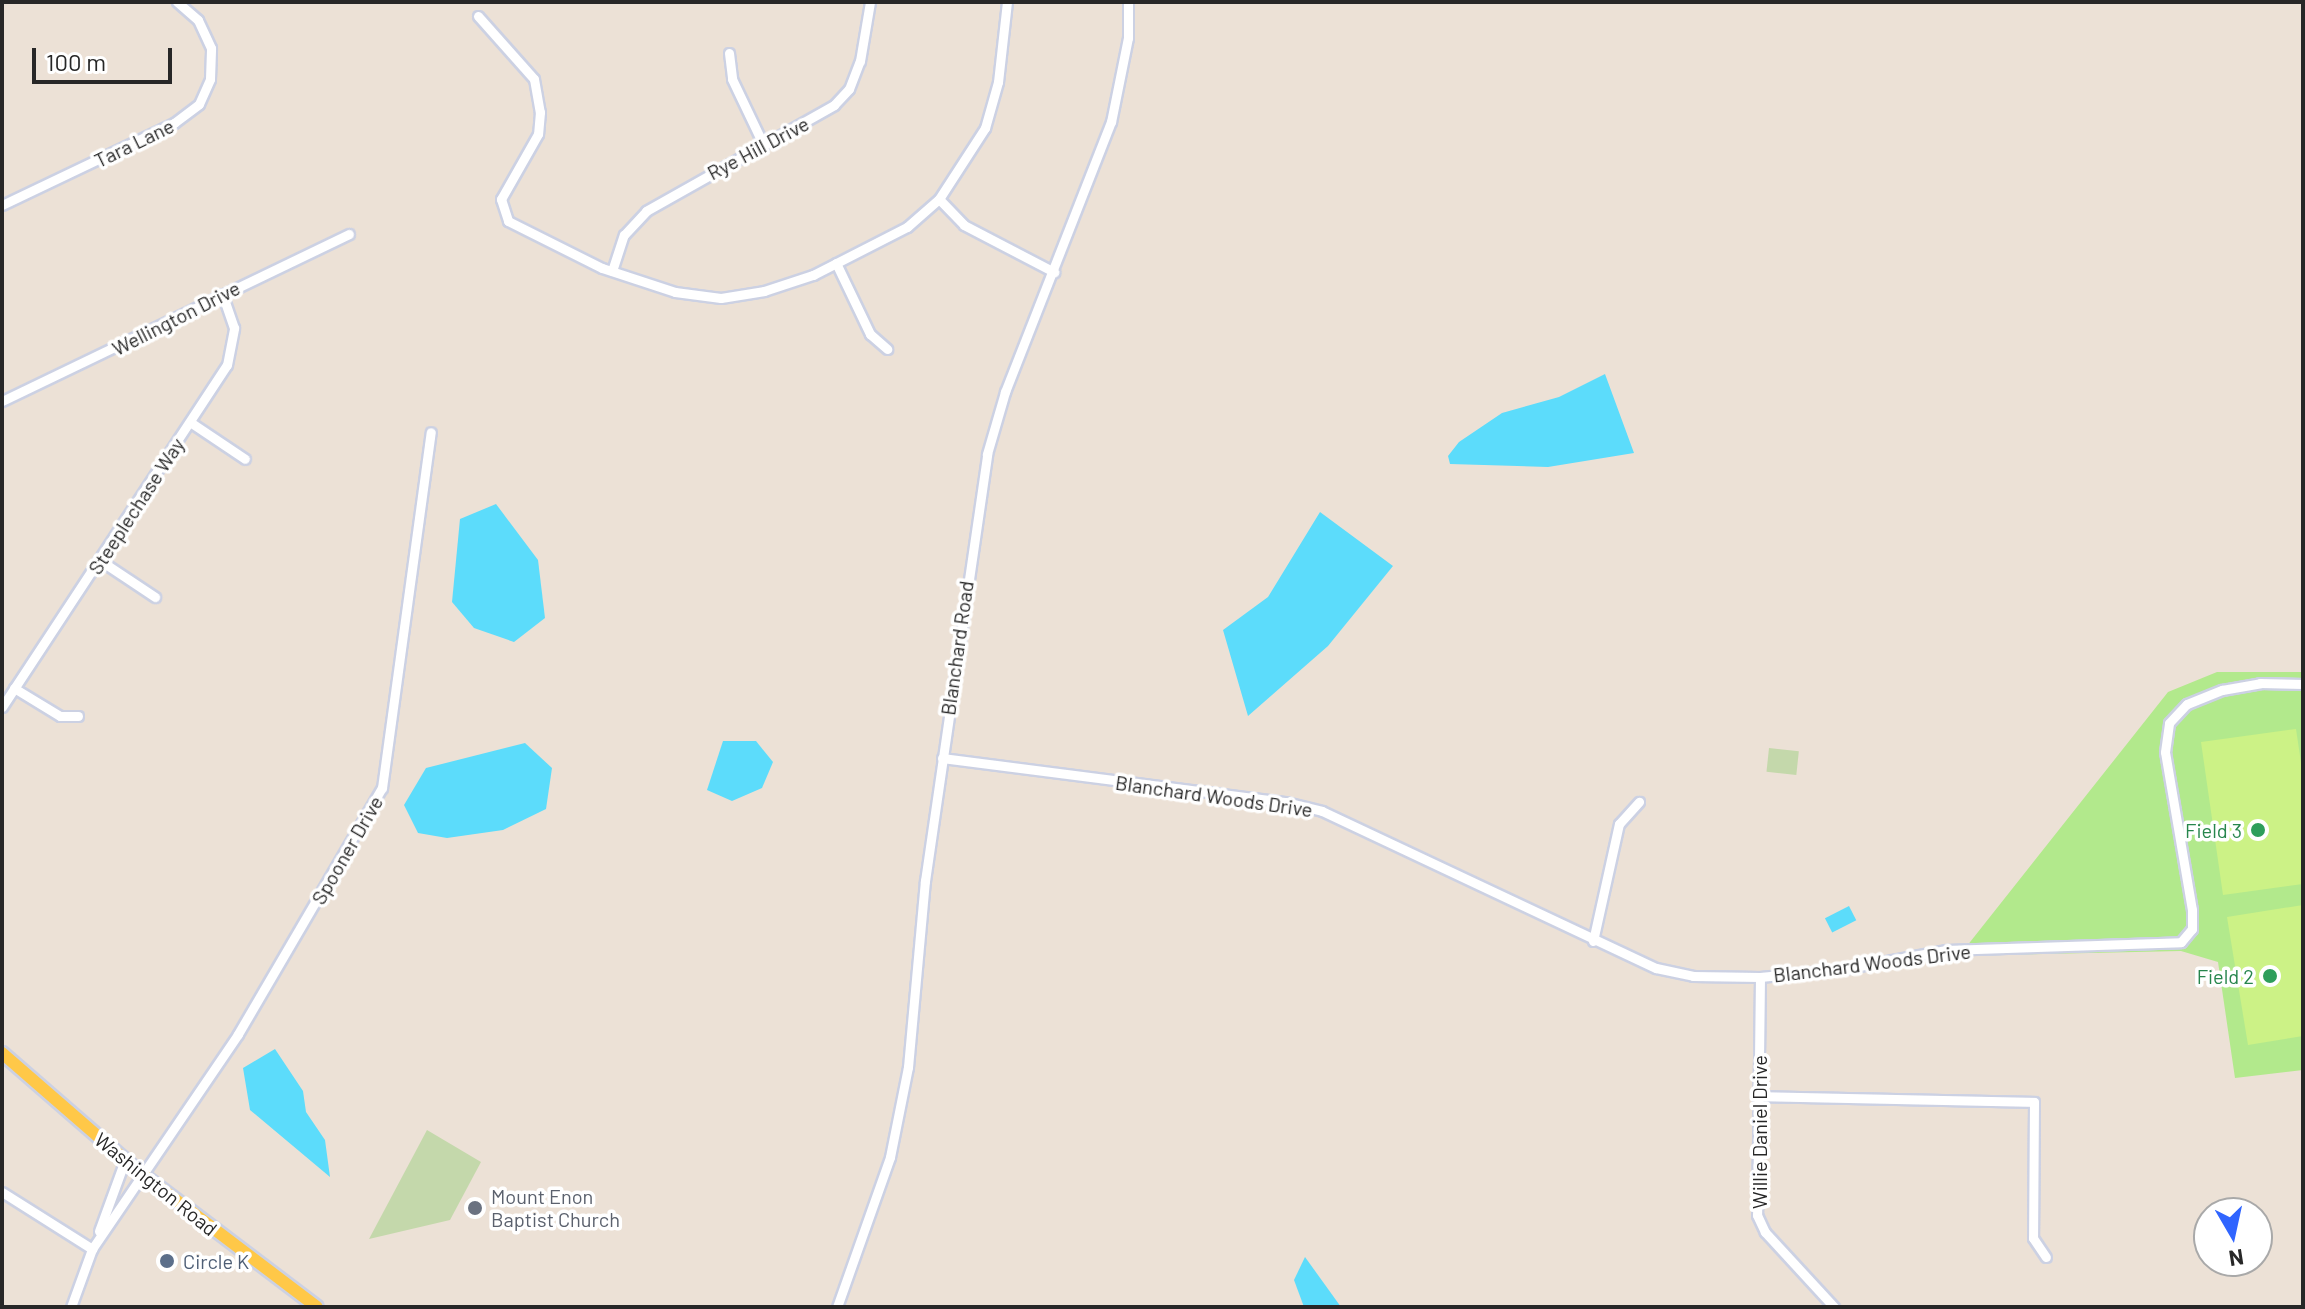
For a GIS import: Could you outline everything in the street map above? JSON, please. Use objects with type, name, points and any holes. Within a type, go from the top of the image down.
[{"type":"main road","name":"Washington Road","points":[[2,1053],[139,1172],[317,1307]]},
{"type":"street","name":"Tara Lane","points":[[2,205],[174,123],[199,104],[210,79],[211,48],[198,20],[177,2]]},
{"type":"street","name":"Rye Hill Drive","points":[[612,271],[624,235],[646,211],[819,115],[849,89],[860,61],[870,2]]},
{"type":"street","points":[[478,16],[534,79],[540,112],[538,134],[510,179],[502,209],[508,221],[536,238],[612,271],[675,292],[721,298],[764,291],[836,263],[907,227],[939,199],[985,128],[998,82],[1007,2]]},
{"type":"street","name":"Blanchard Road","points":[[837,1307],[890,1157],[908,1067],[942,758],[987,454],[1005,392],[1111,122],[1128,38],[1128,2]]},
{"type":"street","points":[[729,53],[732,79],[764,146]]},
{"type":"street","points":[[939,199],[964,225],[1054,272]]},
{"type":"street","name":"Wellington Drive","points":[[2,401],[349,234]]},
{"type":"street","points":[[836,263],[870,334],[887,349]]},
{"type":"street","name":"Steeplechase Way","points":[[2,707],[101,561],[190,422],[233,348],[234,328],[222,294]]},
{"type":"street","points":[[190,422],[245,459]]},
{"type":"street","name":"Spooner Drive","points":[[92,1249],[139,1172],[238,1034],[382,788],[431,432]]},
{"type":"street","points":[[101,561],[155,597]]},
{"type":"street","name":"Blanchard Woods Drive","points":[[942,758],[1286,802],[1322,811],[1656,968],[1693,976],[1760,977],[1843,969],[1946,950],[2181,942],[2192,929],[2192,910],[2165,752],[2169,723],[2187,704],[2222,690],[2260,683],[2303,684]]},
{"type":"street","points":[[14,688],[60,716],[78,716]]},
{"type":"street","points":[[1593,941],[1619,824],[1639,802]]},
{"type":"street","name":"Willie Daniel Drive","points":[[1760,977],[1757,1215],[1765,1232],[1834,1307]]},
{"type":"street","points":[[1757,1096],[2034,1102],[2033,1238],[2046,1257]]},
{"type":"street","points":[[71,1307],[125,1160]]},
{"type":"street","points":[[2,1192],[92,1249]]},
{"type":"green space","points":[[2217,672],[2303,672],[2303,1070],[2235,1078],[2218,962],[2181,951],[1959,956],[2168,692]]},
{"type":"green space","name":"Field 3","points":[[2296,729],[2303,776],[2303,884],[2223,895],[2201,742]]},
{"type":"green space","points":[[1769,748],[1799,751],[1796,775],[1766,772]]},
{"type":"green space","name":"Field 2","points":[[2303,905],[2303,1036],[2248,1045],[2227,917]]},
{"type":"green space","points":[[427,1130],[481,1162],[450,1220],[369,1239]]},
{"type":"water","points":[[1605,374],[1634,453],[1548,467],[1450,464],[1448,456],[1459,442],[1502,413],[1559,397]]},
{"type":"water","points":[[496,504],[538,560],[545,618],[514,642],[474,628],[452,602],[460,519]]},
{"type":"water","points":[[1320,512],[1393,566],[1328,646],[1248,716],[1223,630],[1268,597]]},
{"type":"water","points":[[723,741],[756,741],[773,762],[762,788],[732,801],[707,790]]},
{"type":"water","points":[[525,743],[552,768],[546,809],[503,830],[447,838],[418,833],[404,805],[426,768]]},
{"type":"water","points":[[1849,906],[1856,920],[1832,933],[1825,918]]},
{"type":"water","points":[[275,1049],[303,1091],[306,1112],[325,1140],[330,1177],[250,1110],[243,1068]]},
{"type":"water","points":[[1305,1257],[1341,1307],[1304,1307],[1294,1280]]},
{"type":"place","name":"Field 3","points":[[2258,830]]},
{"type":"place","name":"Field 2","points":[[2270,976]]},
{"type":"place","name":"Mount Enon Baptist Church","points":[[475,1208]]},
{"type":"place","name":"Circle K","points":[[167,1261]]}]
